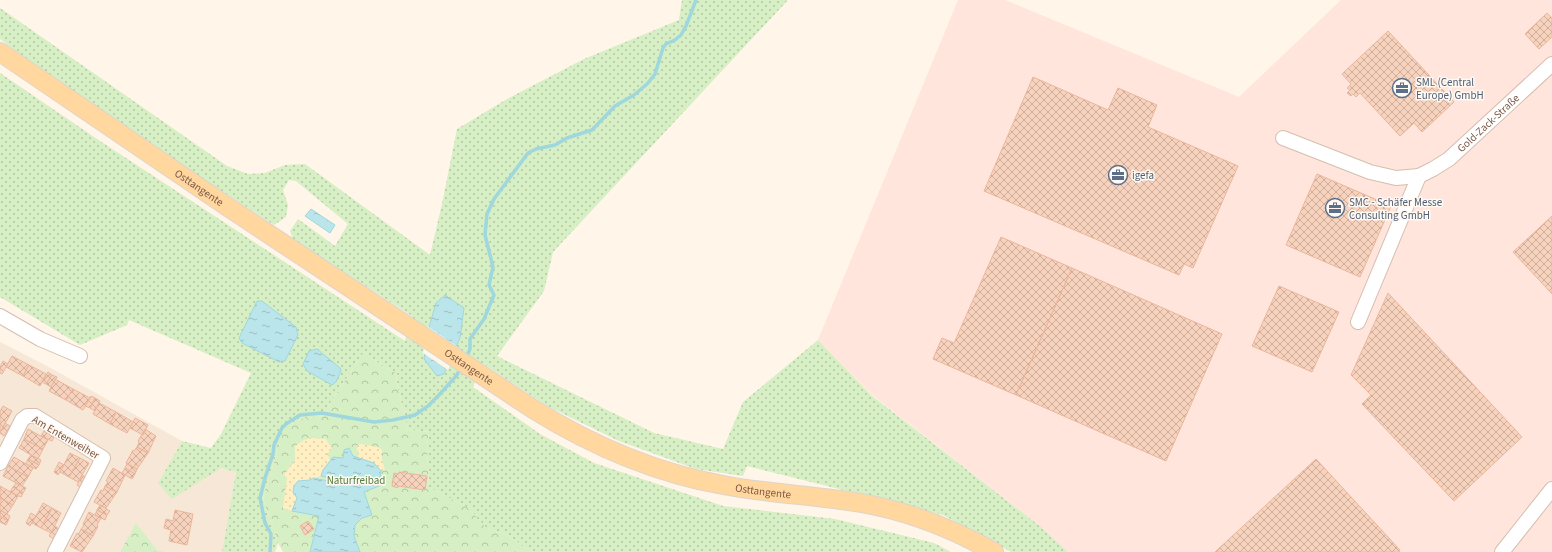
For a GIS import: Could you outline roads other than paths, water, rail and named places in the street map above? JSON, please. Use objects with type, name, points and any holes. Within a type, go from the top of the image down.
[{"type":"main road","name":"Osttangente","points":[[0,52],[73,103],[506,392],[573,433],[616,453],[661,470],[699,480],[737,488],[832,498],[878,506],[938,525],[994,552]]},
{"type":"street","name":"Gold-Zack-Straße","points":[[1283,138],[1370,172],[1396,178],[1419,176],[1434,169],[1449,159],[1552,64]]},
{"type":"street","points":[[1358,322],[1419,176]]},
{"type":"street","points":[[0,316],[40,339],[80,356]]},
{"type":"street","name":"Am Entenweiher","points":[[0,463],[22,420],[27,416],[35,416],[103,458],[55,552]]},
{"type":"street","points":[[1502,552],[1552,489]]},
{"type":"water","points":[[311,209],[335,225],[330,233],[305,216]]},
{"type":"water","points":[[445,295],[464,308],[460,338],[444,374],[437,376],[424,359],[429,327],[436,303]]},
{"type":"water","points":[[257,301],[262,301],[296,327],[298,335],[285,361],[279,362],[242,343],[239,338]]},
{"type":"water","points":[[317,349],[340,368],[341,371],[336,382],[332,385],[307,371],[303,364],[309,351]]},
{"type":"water","points":[[349,448],[353,456],[374,463],[381,471],[379,486],[364,492],[372,515],[362,518],[355,525],[354,536],[360,552],[310,552],[319,516],[292,511],[297,498],[293,492],[294,486],[298,481],[310,480],[313,478],[344,484],[344,481],[321,476],[323,470],[333,457],[343,458],[344,450]]},
{"type":"waterway","points":[[466,358],[470,349],[470,339],[484,319],[494,295],[489,285],[493,267],[485,235],[487,214],[494,199],[528,153],[536,149],[555,145],[567,138],[592,130],[615,106],[634,95],[647,84],[655,74],[663,48],[666,44],[675,40],[681,35],[696,0]]},
{"type":"waterway","points":[[270,552],[271,534],[265,523],[260,498],[273,454],[274,445],[282,428],[286,424],[300,415],[322,413],[374,422],[393,420],[415,415],[428,406],[439,395],[457,375],[461,367]]},
{"type":"place","name":"SML (Central Europe) GmbH","points":[[1402,88]]},
{"type":"place","name":"igefa","points":[[1118,175]]},
{"type":"place","name":"SMC - Schäfer Messe Consulting GmbH","points":[[1335,208]]},
{"type":"park label","name":"Naturfreibad","points":[[356,480]]}]
